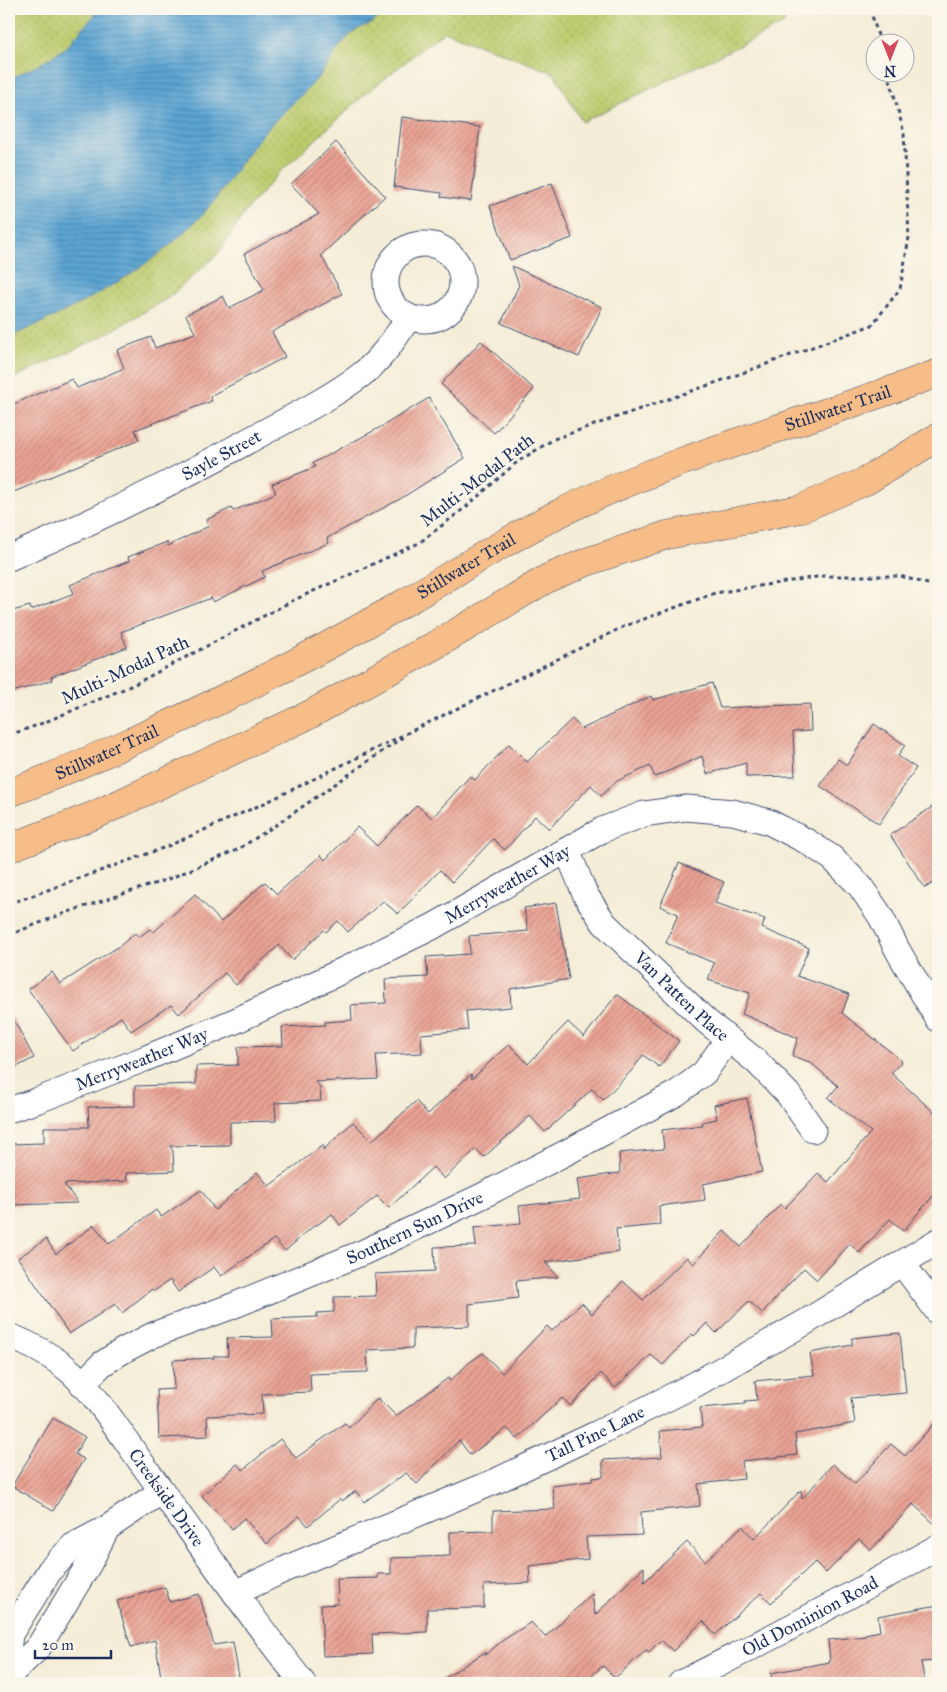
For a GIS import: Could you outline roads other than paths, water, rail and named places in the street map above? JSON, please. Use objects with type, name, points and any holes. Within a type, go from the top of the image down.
[{"type":"main road","name":"Stillwater Trail","points":[[9,793],[164,727],[272,674],[402,605],[472,562],[558,514],[640,477],[700,454],[855,403],[938,373]]},
{"type":"main road","points":[[9,848],[95,815],[309,715],[439,643],[548,578],[589,561],[667,535],[800,509],[864,482],[938,437]]},
{"type":"street","name":"Sayle Street","points":[[9,558],[145,496],[312,406],[367,369],[385,354],[409,317]]},
{"type":"street","name":"Merryweather Way","points":[[9,1110],[144,1059],[235,1021],[314,984],[432,927],[602,830],[644,814],[686,808],[733,812],[769,822],[832,858],[860,886],[881,917],[898,951],[938,1019]]},
{"type":"street","name":"Van Patten Place","points":[[567,850],[585,894],[604,923],[706,1021],[757,1062],[788,1094],[813,1130]]},
{"type":"street","name":"Southern Sun Drive","points":[[82,1384],[102,1364],[153,1335],[230,1307],[364,1252],[482,1196],[580,1146],[678,1093],[704,1073],[728,1038]]},
{"type":"street","name":"Tall Pine Lane","points":[[235,1593],[292,1566],[494,1482],[596,1434],[702,1380],[804,1323],[938,1241]]},
{"type":"street","points":[[902,1263],[938,1312]]},
{"type":"street","name":"Creekside Drive","points":[[9,1336],[49,1354],[82,1384],[303,1683]]},
{"type":"street","points":[[9,1643],[10,1634],[50,1570],[73,1546],[107,1528],[162,1491]]},
{"type":"street","points":[[9,1675],[38,1648],[90,1562],[107,1528]]},
{"type":"street","name":"Old Dominion Road","points":[[681,1683],[741,1654],[938,1547]]},
{"type":"water","points":[[100,9],[389,9],[374,21],[354,32],[344,41],[320,76],[266,130],[208,208],[179,237],[158,255],[110,286],[86,300],[9,337],[9,79],[39,65],[65,48]]}]
